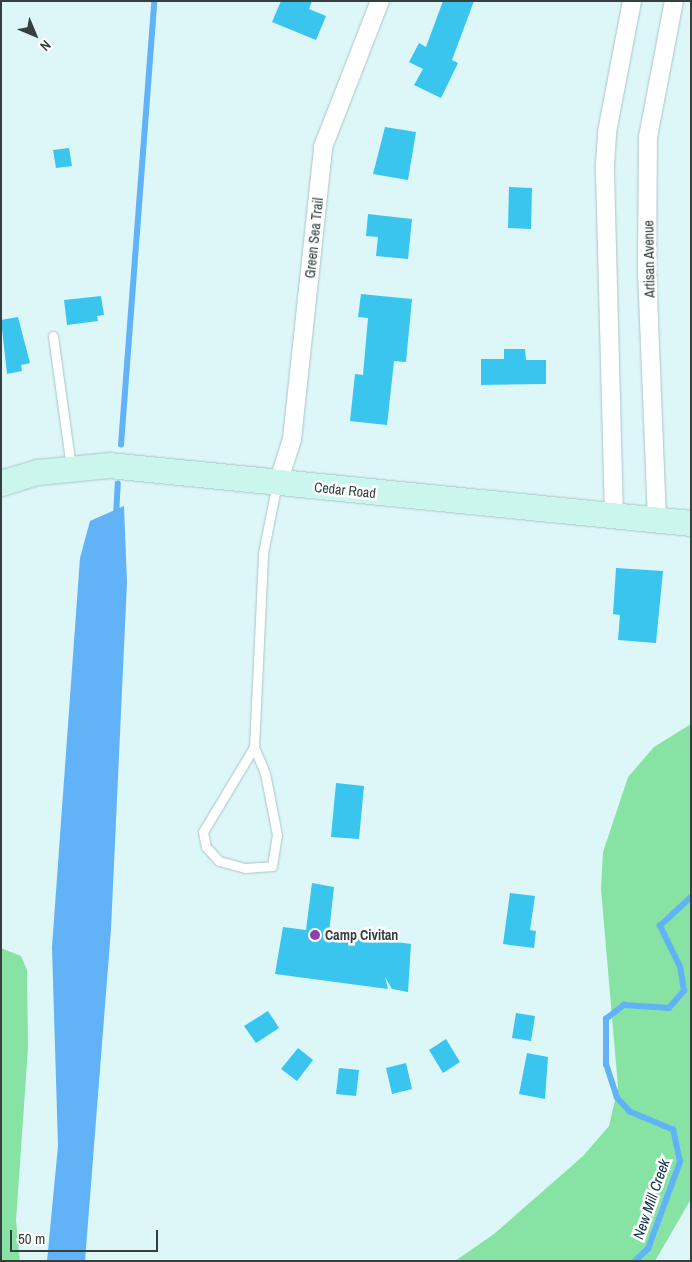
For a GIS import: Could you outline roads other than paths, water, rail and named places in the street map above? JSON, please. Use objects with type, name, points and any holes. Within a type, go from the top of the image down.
[{"type":"street","name":"Green Sea Trail","points":[[278,483],[294,430],[323,147],[380,1]]},
{"type":"street","points":[[614,516],[605,164],[632,1]]},
{"type":"street","name":"Artisan Avenue","points":[[657,520],[647,272],[648,137],[674,1]]},
{"type":"street","name":"Cedar Road","points":[[1,483],[71,467],[109,465],[691,523]]},
{"type":"lane","points":[[53,336],[71,467]]},
{"type":"lane","points":[[254,747],[203,832],[206,847],[219,862],[245,868],[272,866],[277,835],[265,774],[254,747],[263,553],[278,483]]},
{"type":"water","points":[[124,506],[127,582],[111,929],[85,1261],[47,1261],[58,1146],[52,947],[80,558],[90,521]]},
{"type":"waterway","points":[[121,445],[154,1]]},
{"type":"waterway","points":[[116,517],[118,484]]},
{"type":"waterway","name":"New Mill Creek","points":[[635,1261],[648,1249],[680,1162],[673,1130],[630,1112],[617,1098],[606,1065],[606,1019],[624,1005],[669,1008],[684,991],[680,967],[660,926],[691,897]]},
{"type":"place","name":"Camp Civitan","points":[[315,935]]}]
